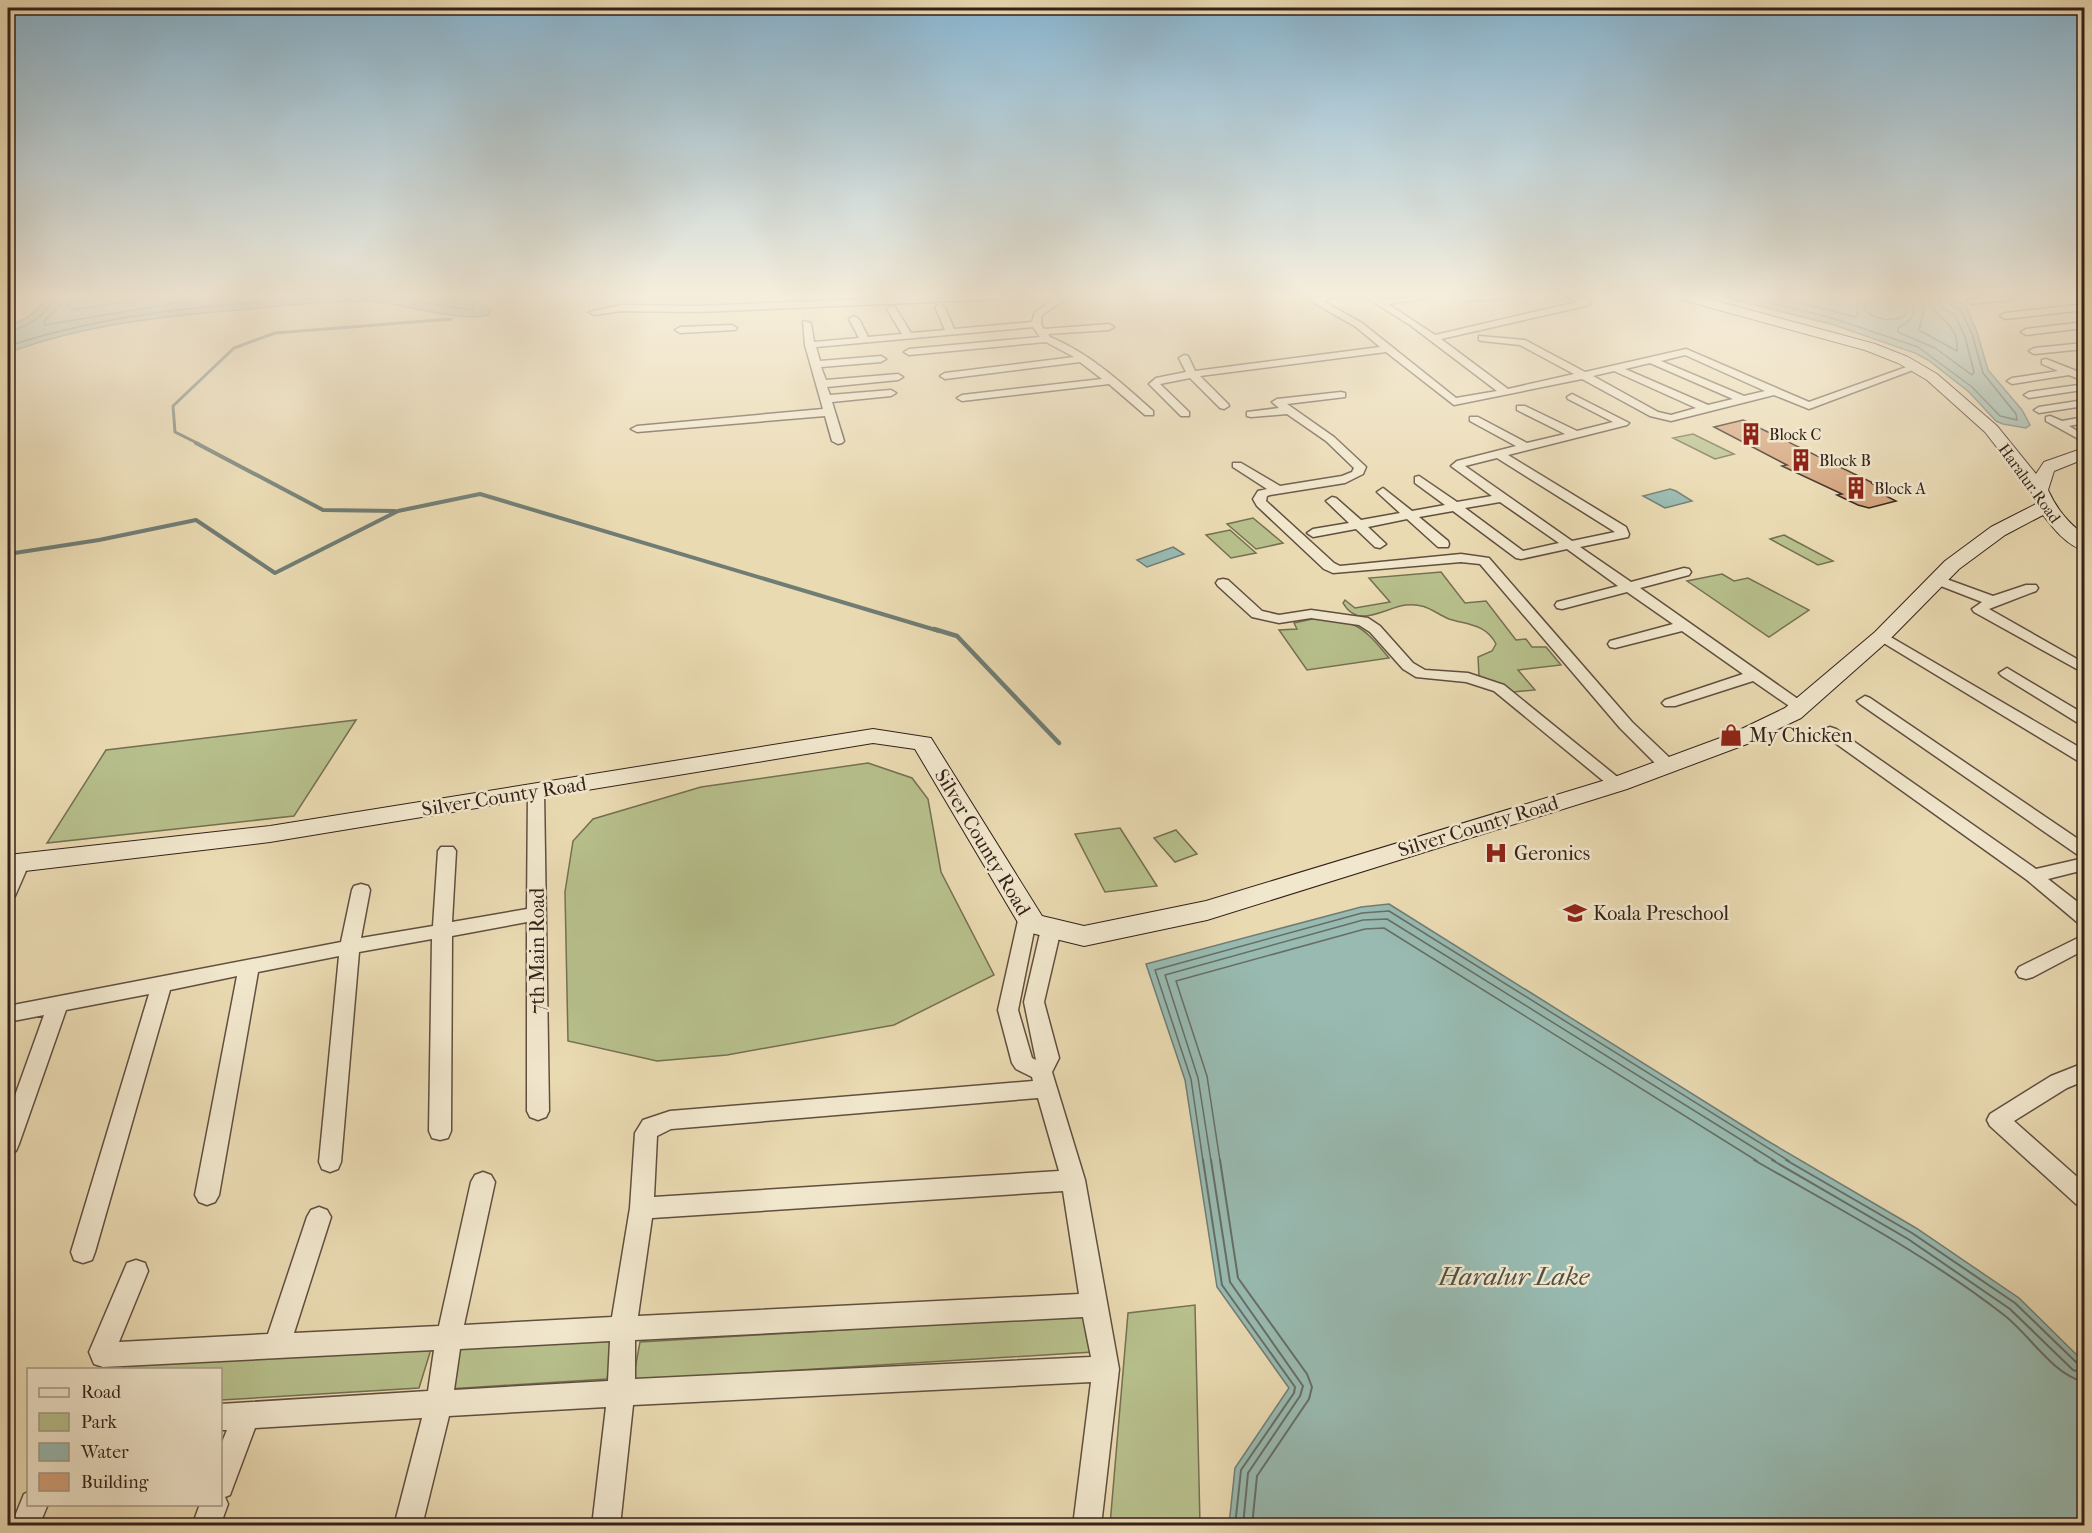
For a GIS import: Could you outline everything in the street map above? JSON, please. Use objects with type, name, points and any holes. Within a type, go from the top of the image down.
[{"type":"street","points":[[816,368],[838,441]]},
{"type":"street","points":[[945,376],[1009,368]]},
{"type":"street","points":[[1094,368],[1149,413]]},
{"type":"street","points":[[1189,368],[1192,374],[1224,406]]},
{"type":"street","points":[[1185,414],[1154,384],[1160,380],[1192,374],[1245,368]]},
{"type":"street","points":[[1411,368],[1454,402],[1506,393],[1615,368],[1707,409]]},
{"type":"street","points":[[1472,368],[1506,393]]},
{"type":"street","points":[[1569,368],[1664,418],[1776,391]]},
{"type":"street","points":[[1669,368],[1744,400]]},
{"type":"street","points":[[1722,368],[1809,406],[1915,368]]},
{"type":"street","name":"Haralur Road","points":[[1917,368],[1932,376],[1991,429],[2061,526],[2085,544]]},
{"type":"street","points":[[2060,368],[2085,378]]},
{"type":"street","points":[[2012,381],[2071,372]]},
{"type":"street","points":[[2049,375],[2081,389]]},
{"type":"street","points":[[821,384],[898,377]]},
{"type":"street","points":[[962,398],[1112,381]]},
{"type":"street","points":[[2029,395],[2081,389]]},
{"type":"street","points":[[825,399],[891,393]]},
{"type":"street","points":[[1341,395],[1277,402],[1286,411],[1330,439],[1359,467],[1357,474],[1353,477],[1262,494],[1259,499],[1261,503],[1332,568],[1349,570],[1470,558],[1484,561],[1626,725],[1667,765]]},
{"type":"street","points":[[1572,398],[1623,423],[1461,463],[1457,466],[1800,707]]},
{"type":"street","points":[[2039,410],[2085,403]]},
{"type":"street","points":[[1521,408],[1576,435]]},
{"type":"street","points":[[1251,414],[1286,411]]},
{"type":"street","points":[[637,429],[830,412]]},
{"type":"street","points":[[1474,419],[1526,447]]},
{"type":"street","points":[[2050,419],[2085,439]]},
{"type":"street","points":[[2085,420],[2066,423],[2085,431]]},
{"type":"street","points":[[2042,498],[2046,469],[2085,453]]},
{"type":"street","points":[[1419,480],[1521,555],[1570,546],[1623,532],[1499,454]]},
{"type":"street","points":[[2010,456],[2057,463]]},
{"type":"street","points":[[1237,465],[1277,490]]},
{"type":"street","points":[[1383,492],[1443,544]]},
{"type":"street","points":[[1312,532],[1501,498]]},
{"type":"street","name":"Silver County Road","points":[[14,864],[270,834],[873,736],[923,743],[1033,924],[1084,936],[1207,910],[1618,784],[1739,739],[1793,713],[1882,636],[1952,565],[2042,498]]},
{"type":"street","points":[[1332,501],[1380,544]]},
{"type":"street","points":[[1562,605],[1684,572]]},
{"type":"street","points":[[1938,580],[1993,601]]},
{"type":"street","points":[[1223,583],[1257,614],[1279,619],[1311,614],[1363,621],[1374,629],[1408,666],[1421,674],[1468,678],[1499,688],[1618,784]]},
{"type":"street","points":[[2031,588],[1993,601],[1979,609],[2085,669]]},
{"type":"street","points":[[1615,644],[1684,626]]},
{"type":"street","points":[[1882,636],[2085,758]]},
{"type":"street","points":[[2007,673],[2085,720]]},
{"type":"street","points":[[1670,703],[1755,675]]},
{"type":"street","points":[[1865,701],[2085,851]]},
{"type":"street","points":[[1830,732],[2033,876],[2085,917]]},
{"type":"street","name":"7th Main Road","points":[[536,791],[538,1111]]},
{"type":"street","points":[[440,1131],[442,930],[447,851]]},
{"type":"street","points":[[8,891],[14,864]]},
{"type":"street","points":[[2033,876],[2085,864]]},
{"type":"street","points":[[330,1162],[350,947],[361,890]]},
{"type":"street","points":[[8,1014],[249,966],[537,914]]},
{"type":"street","points":[[1028,916],[1008,1010],[1023,1063],[1044,1080]]},
{"type":"street","points":[[1051,929],[1034,1002],[1048,1058],[1044,1080],[1073,1180],[1106,1369],[1088,1526]]},
{"type":"street","points":[[2026,972],[2085,942]]},
{"type":"street","points":[[207,1195],[249,966]]},
{"type":"street","points":[[83,1252],[162,984]]},
{"type":"street","points":[[8,1144],[58,1004]]},
{"type":"street","points":[[2085,1072],[2059,1082],[1998,1120],[2085,1197]]},
{"type":"street","points":[[606,1526],[621,1393],[623,1330],[642,1208],[646,1133],[651,1126],[660,1122],[1044,1080]]},
{"type":"street","points":[[642,1208],[1073,1180]]},
{"type":"street","points":[[408,1526],[439,1403],[449,1337],[483,1182]]},
{"type":"street","points":[[277,1345],[319,1217]]},
{"type":"street","points":[[136,1271],[102,1352],[103,1355],[1093,1305]]},
{"type":"street","points":[[222,1474],[233,1416],[621,1393],[1106,1369]]},
{"type":"street","points":[[26,1526],[33,1506]]},
{"type":"street","points":[[206,1526],[213,1506]]},
{"type":"green space","points":[[1693,434],[1734,454],[1715,459],[1673,438]]},
{"type":"green space","points":[[1253,518],[1283,543],[1256,549],[1227,524]]},
{"type":"green space","points":[[1230,530],[1256,553],[1231,558],[1206,535]]},
{"type":"green space","points":[[1784,535],[1833,561],[1818,565],[1770,539]]},
{"type":"green space","points":[[1441,572],[1465,603],[1486,601],[1516,640],[1526,639],[1532,647],[1546,647],[1561,665],[1518,670],[1535,690],[1513,692],[1503,685],[1479,676],[1478,657],[1492,651],[1496,644],[1492,637],[1482,629],[1449,619],[1419,605],[1406,605],[1364,616],[1349,611],[1343,603],[1345,600],[1355,608],[1390,602],[1369,578]]},
{"type":"green space","points":[[1722,574],[1734,581],[1748,578],[1809,610],[1769,637],[1687,581]]},
{"type":"green space","points":[[1312,619],[1338,620],[1357,626],[1389,658],[1307,670],[1279,630],[1297,629],[1294,623]]},
{"type":"green space","points":[[356,720],[294,816],[47,843],[106,750]]},
{"type":"green space","points":[[868,763],[912,778],[928,799],[941,872],[994,975],[894,1025],[727,1055],[657,1061],[568,1041],[565,892],[573,841],[593,819],[701,787]]},
{"type":"green space","points":[[1120,828],[1157,886],[1105,892],[1075,834]]},
{"type":"green space","points":[[1176,830],[1197,854],[1175,862],[1154,838]]},
{"type":"green space","points":[[1195,1305],[1200,1525],[1110,1525],[1128,1313]]},
{"type":"green space","points":[[1090,1315],[1093,1352],[633,1380],[640,1342]]},
{"type":"green space","points":[[615,1340],[607,1379],[448,1389],[460,1349]]},
{"type":"green space","points":[[432,1346],[419,1388],[222,1400],[222,1368],[124,1368],[125,1364]]},
{"type":"water","points":[[1938,368],[1987,368],[2022,410],[2030,425],[2026,428],[1996,421],[1969,392]]},
{"type":"water","points":[[1670,489],[1692,501],[1665,508],[1643,496]]},
{"type":"water","points":[[1173,547],[1184,554],[1147,567],[1137,560]]},
{"type":"water","name":"Haralur Lake","points":[[1389,904],[1766,1140],[1916,1228],[2019,1298],[2084,1362],[2084,1525],[1229,1525],[1235,1468],[1289,1388],[1217,1287],[1185,1080],[1146,964],[1361,907]]},
{"type":"building","points":[[1743,420],[1873,483],[1871,483],[1891,493],[1884,495],[1896,501],[1869,508],[1858,505],[1837,495],[1842,494],[1782,466],[1787,465],[1714,427]]},
{"type":"waterway","points":[[199,444],[175,432],[173,406],[213,368]]},
{"type":"waterway","points":[[196,443],[323,510],[395,511]]},
{"type":"waterway","points":[[8,554],[99,540],[196,520],[275,573],[398,511],[480,494],[939,631]]},
{"type":"waterway","points":[[934,629],[957,636],[1059,743]]},
{"type":"place","name":"Block C","points":[[1751,434]]},
{"type":"place","name":"Block B","points":[[1801,460]]},
{"type":"place","name":"Block A","points":[[1856,488]]},
{"type":"place","name":"My Chicken","points":[[1731,735]]},
{"type":"place","name":"Geronics","points":[[1496,853]]},
{"type":"place","name":"Koala Preschool","points":[[1575,913]]}]
